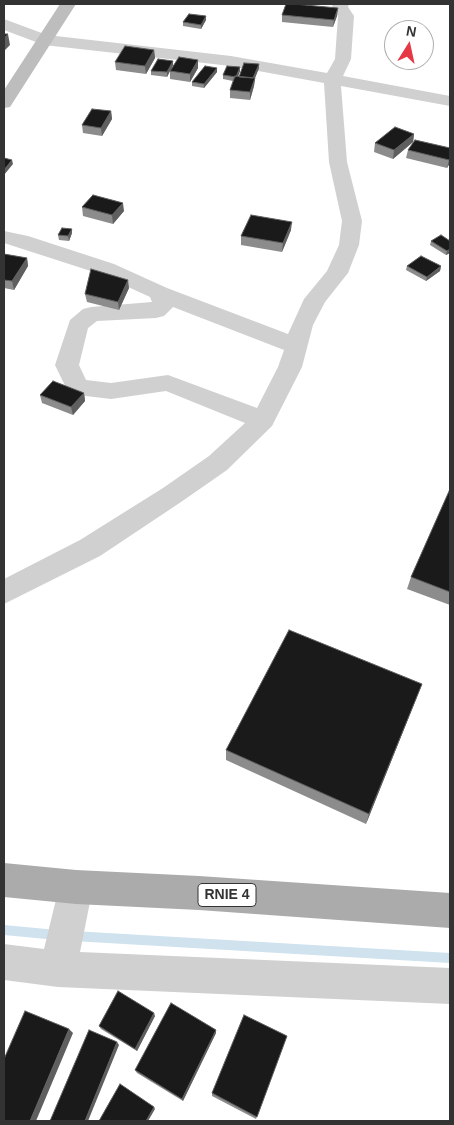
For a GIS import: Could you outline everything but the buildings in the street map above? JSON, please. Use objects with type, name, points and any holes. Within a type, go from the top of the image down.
[{"type":"main road","name":"RNIE 4","points":[[4,880],[66,932],[199,893],[450,911]]},
{"type":"street","points":[[4,103],[68,4]]},
{"type":"street","points":[[4,592],[90,548],[172,495],[218,464],[263,420],[290,367],[302,325],[315,299],[336,273],[348,245],[352,221],[338,162],[332,81],[343,59],[346,16],[340,7],[341,4]]},
{"type":"street","points":[[4,24],[44,40],[231,61],[332,81],[450,101]]},
{"type":"street","points":[[4,237],[21,240],[107,269],[159,293],[296,346]]},
{"type":"street","points":[[159,293],[164,304],[156,311],[91,314],[78,325],[66,365],[77,388],[111,391],[168,383],[263,420]]},
{"type":"street","points":[[4,962],[66,932],[450,986]]},
{"type":"waterway","points":[[4,930],[57,935]]},
{"type":"waterway","points":[[73,936],[450,958]]}]
